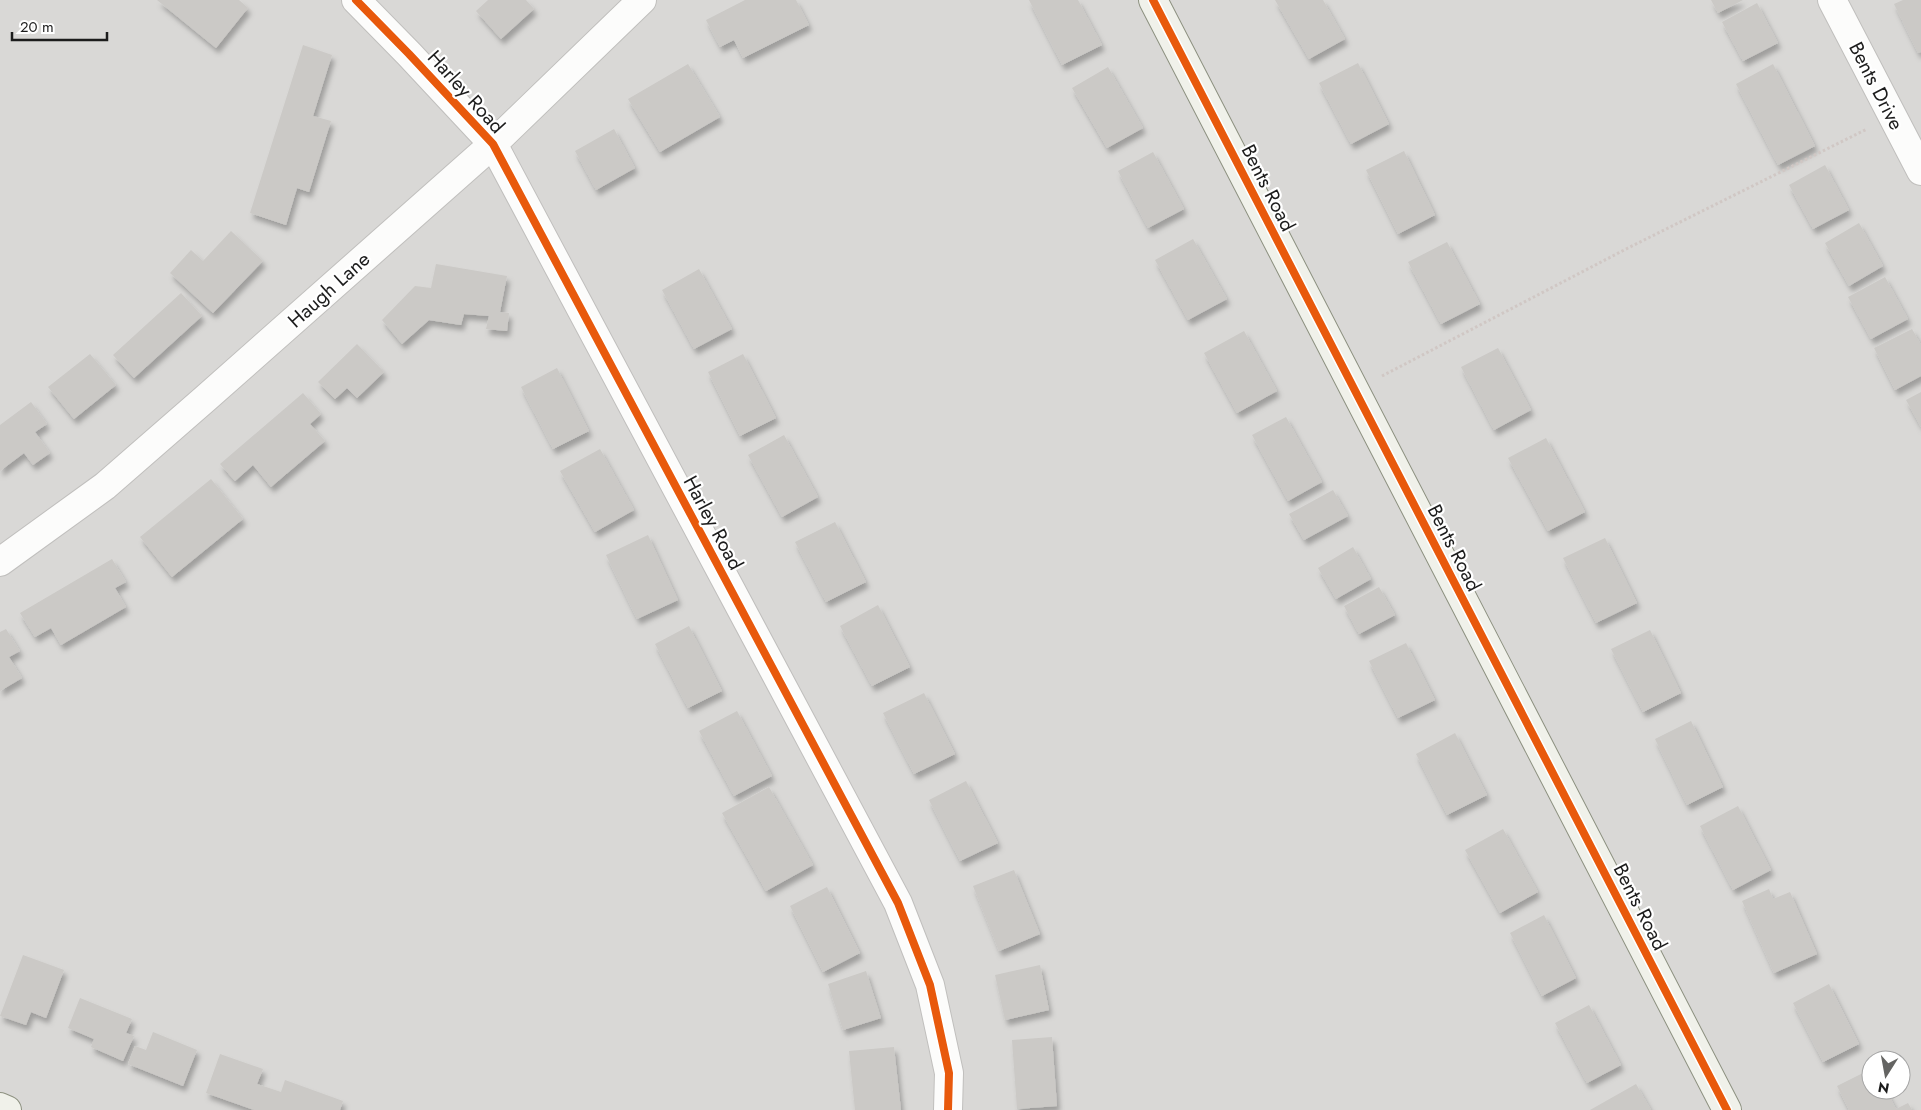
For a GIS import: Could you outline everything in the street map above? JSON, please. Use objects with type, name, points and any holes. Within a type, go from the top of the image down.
[{"type":"street","name":"Harley Road","points":[[356,0],[493,144],[898,903],[930,985],[949,1072],[948,1110]]},
{"type":"street","name":"Haugh Lane","points":[[0,562],[105,486],[493,144],[642,0]]},
{"type":"street","name":"Bents Road","points":[[1153,0],[1727,1110]]},
{"type":"street","name":"Bents Drive","points":[[1832,0],[1921,171]]},
{"type":"street","points":[[0,1107],[7,1110]]},
{"type":"path","points":[[1354,390],[1628,248],[1892,117]]},
{"type":"shaded area","points":[[0,0],[1921,0],[1921,1110],[0,1110]]},
{"type":"building","points":[[157,0],[239,0],[248,8],[216,48]]},
{"type":"building","points":[[488,0],[526,0],[534,9],[501,39],[476,11]]},
{"type":"building","points":[[745,0],[796,0],[809,25],[743,58],[734,40],[720,47],[706,20]]},
{"type":"building","points":[[1029,0],[1078,0],[1102,45],[1062,65]]},
{"type":"building","points":[[1275,0],[1323,0],[1345,39],[1309,59]]},
{"type":"building","points":[[1711,0],[1743,0],[1718,13]]},
{"type":"building","points":[[1903,0],[1921,0],[1921,52],[1918,53],[1894,4]]},
{"type":"building","points":[[1757,3],[1778,43],[1743,61],[1722,22]]},
{"type":"building","points":[[303,45],[332,55],[313,116],[331,121],[309,192],[297,188],[286,225],[250,213]]},
{"type":"building","points":[[1358,63],[1389,124],[1351,144],[1319,83]]},
{"type":"building","points":[[688,64],[720,117],[660,152],[628,99]]},
{"type":"building","points":[[1773,64],[1815,146],[1778,165],[1736,84]]},
{"type":"building","points":[[1108,67],[1143,128],[1107,148],[1072,88]]},
{"type":"building","points":[[614,129],[635,168],[596,190],[575,151]]},
{"type":"building","points":[[1404,151],[1435,215],[1398,234],[1366,170]]},
{"type":"building","points":[[1153,152],[1184,209],[1148,228],[1118,171]]},
{"type":"building","points":[[1825,165],[1849,210],[1813,229],[1789,185]]},
{"type":"building","points":[[1859,223],[1883,266],[1849,286],[1825,243]]},
{"type":"building","points":[[231,231],[263,261],[213,313],[170,273],[191,250],[203,261]]},
{"type":"building","points":[[1193,239],[1227,299],[1188,320],[1155,260]]},
{"type":"building","points":[[1447,242],[1480,304],[1441,324],[1408,262]]},
{"type":"building","points":[[436,264],[507,276],[500,312],[509,313],[507,331],[486,329],[489,316],[464,314],[461,325],[429,320],[402,344],[382,320],[415,286],[431,288]]},
{"type":"building","points":[[699,269],[732,329],[694,349],[662,290]]},
{"type":"building","points":[[1885,277],[1908,319],[1871,339],[1848,297]]},
{"type":"building","points":[[181,293],[202,316],[134,378],[113,355]]},
{"type":"building","points":[[1912,329],[1921,345],[1921,376],[1895,390],[1874,348]]},
{"type":"building","points":[[1244,331],[1277,391],[1237,413],[1204,353]]},
{"type":"building","points":[[357,344],[384,372],[357,398],[347,388],[335,399],[318,382]]},
{"type":"building","points":[[1498,348],[1531,410],[1494,430],[1461,367]]},
{"type":"building","points":[[90,354],[116,385],[74,419],[48,387]]},
{"type":"building","points":[[743,354],[776,418],[740,436],[708,372]]},
{"type":"building","points":[[557,368],[589,431],[553,449],[521,387]]},
{"type":"building","points":[[1921,392],[1921,427],[1906,400]]},
{"type":"building","points":[[303,393],[321,414],[310,424],[325,441],[271,487],[253,465],[235,481],[220,464]]},
{"type":"building","points":[[31,402],[47,424],[35,432],[50,453],[33,465],[24,453],[0,471],[0,425]]},
{"type":"building","points":[[1286,417],[1322,482],[1288,501],[1252,435]]},
{"type":"building","points":[[784,435],[818,497],[782,517],[748,455]]},
{"type":"building","points":[[1546,438],[1585,512],[1548,531],[1508,458]]},
{"type":"building","points":[[600,449],[634,510],[595,532],[560,471]]},
{"type":"building","points":[[211,479],[243,519],[172,577],[140,537]]},
{"type":"building","points":[[1333,490],[1348,516],[1304,540],[1289,514]]},
{"type":"building","points":[[835,522],[866,582],[826,602],[795,542]]},
{"type":"building","points":[[648,535],[678,600],[637,619],[606,555]]},
{"type":"building","points":[[1605,538],[1637,603],[1596,623],[1563,558]]},
{"type":"building","points":[[1353,547],[1371,579],[1336,599],[1318,568]]},
{"type":"building","points":[[112,559],[126,582],[115,588],[126,607],[61,645],[51,628],[35,637],[20,613]]},
{"type":"building","points":[[1379,587],[1395,615],[1359,634],[1344,606]]},
{"type":"building","points":[[878,605],[910,667],[872,686],[840,626]]},
{"type":"building","points":[[689,626],[722,691],[688,708],[655,644]]},
{"type":"building","points":[[6,629],[20,651],[9,657],[22,678],[0,691],[0,632]]},
{"type":"building","points":[[1650,630],[1681,693],[1643,712],[1611,649]]},
{"type":"building","points":[[1406,643],[1435,700],[1398,718],[1369,661]]},
{"type":"building","points":[[924,693],[955,754],[914,774],[883,713]]},
{"type":"building","points":[[737,711],[772,776],[734,796],[699,731]]},
{"type":"building","points":[[1691,721],[1723,787],[1687,805],[1655,739]]},
{"type":"building","points":[[1455,733],[1487,795],[1447,815],[1416,754]]},
{"type":"building","points":[[966,781],[998,843],[960,861],[929,800]]},
{"type":"building","points":[[769,787],[813,865],[766,891],[722,813]]},
{"type":"building","points":[[1738,806],[1771,870],[1733,890],[1700,826]]},
{"type":"building","points":[[1503,829],[1538,892],[1500,913],[1465,850]]},
{"type":"building","points":[[1014,870],[1040,934],[999,951],[973,886]]},
{"type":"building","points":[[827,887],[860,953],[823,972],[790,906]]},
{"type":"building","points":[[1769,889],[1773,899],[1790,892],[1817,954],[1774,973],[1742,901]]},
{"type":"building","points":[[1544,915],[1576,978],[1542,996],[1510,933]]},
{"type":"building","points":[[23,955],[64,970],[46,1018],[31,1012],[26,1025],[0,1016]]},
{"type":"building","points":[[1040,965],[1049,1010],[1005,1020],[995,975]]},
{"type":"building","points":[[866,971],[881,1018],[843,1030],[828,984]]},
{"type":"building","points":[[1829,984],[1859,1044],[1823,1062],[1793,1003]]},
{"type":"building","points":[[80,998],[132,1019],[126,1033],[134,1036],[123,1061],[91,1047],[94,1039],[68,1028]]},
{"type":"building","points":[[1589,1005],[1621,1065],[1587,1083],[1555,1023]]},
{"type":"building","points":[[153,1032],[197,1050],[183,1086],[128,1064],[135,1046],[146,1050]]},
{"type":"building","points":[[1052,1037],[1057,1106],[1017,1109],[1012,1040]]},
{"type":"building","points":[[894,1047],[901,1110],[855,1110],[849,1051]]},
{"type":"building","points":[[220,1054],[263,1069],[257,1084],[281,1092],[285,1080],[343,1101],[340,1110],[254,1110],[206,1093]]},
{"type":"building","points":[[1861,1074],[1861,1100],[1891,1100],[1896,1109],[1908,1103],[1912,1110],[1849,1110],[1837,1086]]},
{"type":"building","points":[[1636,1084],[1651,1110],[1590,1110]]},
{"type":"cycle path","points":[[356,0],[493,144],[898,903],[930,985],[949,1073],[948,1110]]},
{"type":"cycle path","points":[[1153,0],[1727,1110]]}]
